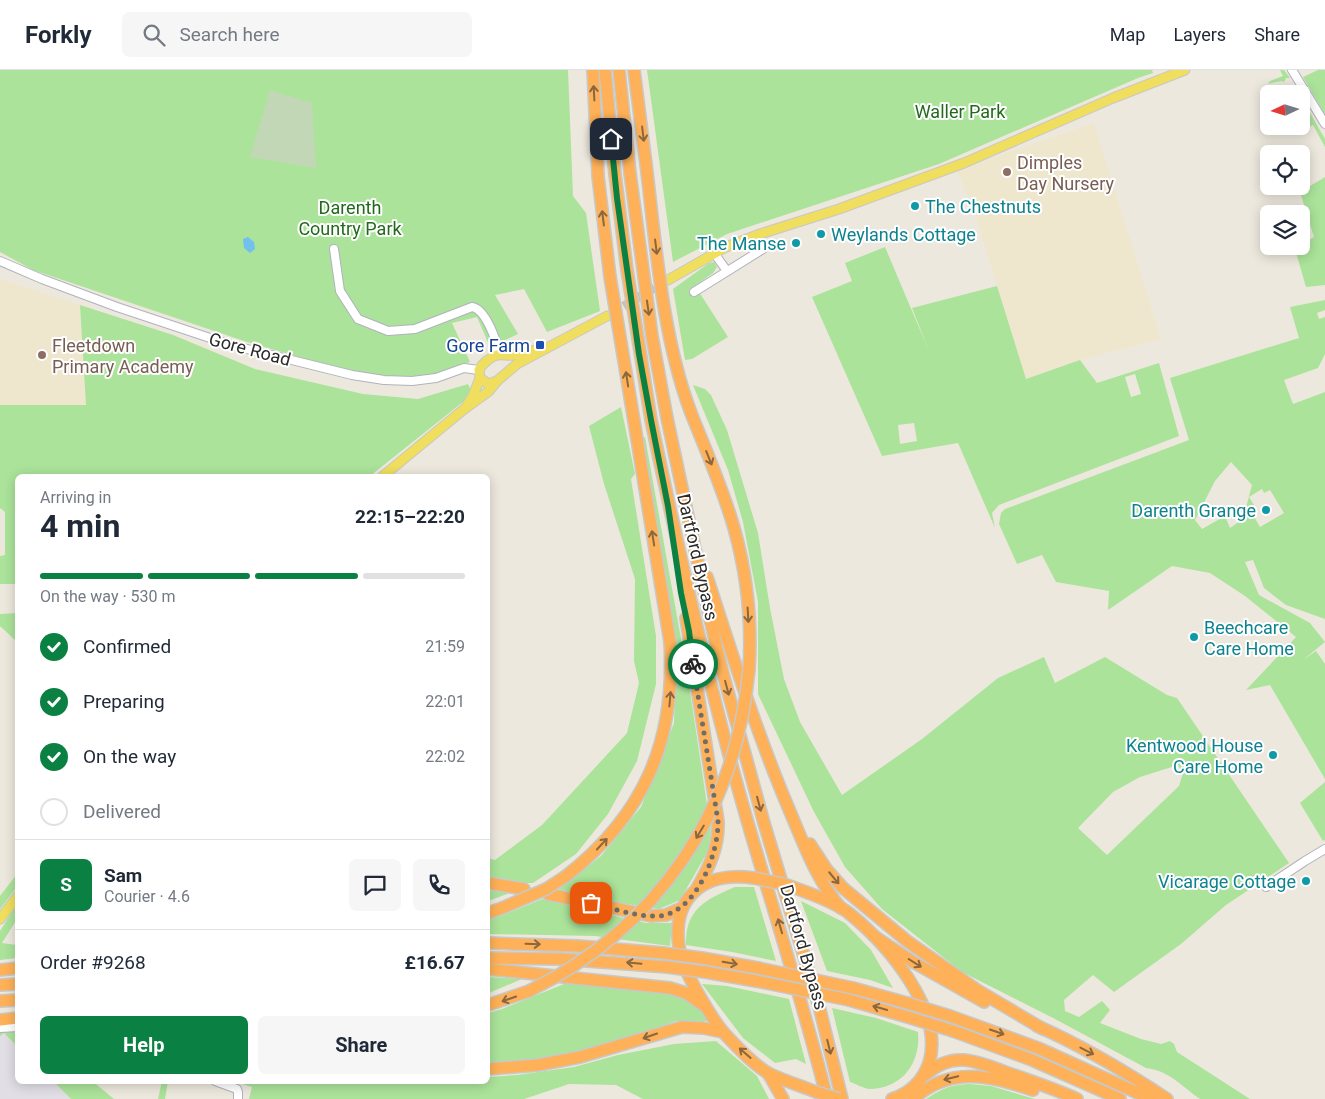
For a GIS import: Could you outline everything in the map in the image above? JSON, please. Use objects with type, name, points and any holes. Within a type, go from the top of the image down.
[{"type":"highway","points":[[490,912],[546,889],[566,876],[597,849],[627,815],[648,778],[658,754],[669,708],[670,642],[610,277],[598,176],[593,70]]},
{"type":"highway","name":"Dartford Bypass","points":[[605,70],[627,270],[651,420],[668,506],[706,668],[747,820],[802,1003],[827,1099]]},
{"type":"highway","name":"Dartford Bypass","points":[[620,70],[630,173],[652,336],[684,504],[724,678],[764,823],[819,1006],[841,1099]]},
{"type":"highway","points":[[490,1004],[529,991],[566,971],[617,934],[644,909],[678,866],[712,810],[729,769],[744,712],[749,669],[748,599],[739,548],[725,498],[691,413],[676,368],[669,332],[634,70]]},
{"type":"highway","points":[[684,504],[756,727],[822,884],[841,908],[874,936],[913,962],[1002,1012],[1043,1029]]},
{"type":"highway","points":[[548,894],[652,916],[666,915],[682,908],[698,888],[713,859],[717,841],[718,821],[668,506]]},
{"type":"highway","points":[[756,727],[807,838],[820,860],[837,882],[874,915],[927,956],[977,990],[1043,1029],[1101,1058],[1167,1099]]},
{"type":"highway","points":[[698,888],[714,880],[727,877],[754,878],[787,885],[841,908]]},
{"type":"highway","points":[[490,883],[524,889]]},
{"type":"highway","points":[[682,908],[679,934],[685,968],[723,1032],[768,1073],[784,1099]]},
{"type":"highway","points":[[874,936],[911,985],[927,1015],[931,1032],[931,1054],[926,1070],[913,1093],[904,1099]]},
{"type":"highway","points":[[490,942],[578,946],[663,953],[758,968],[853,988],[907,1002],[1038,1048],[1151,1099]]},
{"type":"highway","points":[[490,958],[571,959],[667,967],[756,981],[849,1000],[954,1031],[1032,1060],[1120,1099]]},
{"type":"highway","points":[[0,963],[15,962]]},
{"type":"highway","points":[[0,970],[15,968]]},
{"type":"highway","points":[[490,968],[670,988],[686,993],[708,1009]]},
{"type":"highway","points":[[0,985],[15,984]]},
{"type":"highway","points":[[0,1001],[15,1000]]},
{"type":"highway","points":[[0,1020],[15,1018]]},
{"type":"highway","points":[[490,1069],[538,1065],[580,1057],[682,1027],[704,1028],[723,1032]]},
{"type":"highway","points":[[922,1078],[931,1069],[942,1063],[957,1060],[969,1061],[997,1069],[1077,1099]]},
{"type":"highway","points":[[768,1073],[816,1092],[841,1099]]},
{"type":"highway","points":[[892,1099],[925,1089],[937,1082],[966,1076],[994,1078],[1065,1099]]},
{"type":"main road","points":[[668,280],[714,253],[751,237],[838,209],[956,166],[1113,98],[1185,70]]},
{"type":"main road","points":[[385,474],[489,391],[511,368],[607,316]]},
{"type":"main road","points":[[463,410],[473,396],[485,362],[502,355],[545,348]]},
{"type":"main road","points":[[502,355],[508,359],[511,368]]},
{"type":"main road","points":[[480,374],[488,384],[497,381]]},
{"type":"main road","points":[[0,919],[15,899]]},
{"type":"street","points":[[1293,70],[1325,124]]},
{"type":"street","points":[[334,249],[340,291],[358,319],[388,331],[415,329],[472,307],[481,312],[502,355]]},
{"type":"street","points":[[694,292],[764,249]]},
{"type":"street","points":[[714,253],[727,270]]},
{"type":"street","name":"Gore Road","points":[[0,261],[55,284],[231,345],[352,375],[412,382],[433,379],[464,368],[480,374]]},
{"type":"street","points":[[1266,887],[1325,849]]},
{"type":"street","points":[[0,1028],[15,1027]]},
{"type":"street","points":[[223,1084],[237,1089],[238,1099]]},
{"type":"shaded area","points":[[1094,123],[1161,339],[1080,360],[1026,379],[974,211],[957,170]]},
{"type":"shaded area","name":"Fleetdown Primary Academy","points":[[0,279],[80,305],[86,405],[0,405]]},
{"type":"shaded area","points":[[2,1031],[15,1044],[15,1084],[56,1084],[71,1099],[0,1099],[0,1033]]},
{"type":"green space","name":"Darenth Country Park","points":[[0,70],[568,70],[573,196],[586,213],[600,311],[547,332],[524,289],[495,295],[518,334],[490,347],[477,317],[452,323],[470,362],[436,374],[402,379],[348,371],[247,342],[33,270],[0,252]]},
{"type":"green space","name":"Waller Park","points":[[647,70],[1152,70],[1153,73],[939,164],[727,234],[673,262]]},
{"type":"green space","points":[[1280,70],[1284,70],[1290,78],[1286,78],[1284,82],[1268,84],[1270,81],[1283,76]]},
{"type":"green space","points":[[1318,70],[1325,70],[1325,115],[1310,89],[1310,85],[1308,85],[1303,77]]},
{"type":"green space","points":[[270,90],[312,103],[316,168],[250,157]]},
{"type":"green space","points":[[1310,113],[1325,139],[1325,147],[1313,125],[1310,127]]},
{"type":"green space","points":[[1325,177],[1325,285],[1306,287],[1297,255],[1310,255],[1310,239],[1314,237],[1310,224],[1310,205],[1304,205],[1301,195],[1310,195],[1310,186]]},
{"type":"green space","points":[[885,247],[929,351],[912,308],[997,286],[1026,379],[1080,360],[1097,383],[1159,363],[1179,436],[999,505],[992,513],[995,528],[958,443],[882,456],[812,297],[852,281],[845,263]],"holes":[[[1135,374],[1141,394],[1131,397],[1125,377]],[[914,423],[917,441],[900,444],[898,425]]]},
{"type":"green space","points":[[714,262],[717,267],[713,273],[689,290],[693,296],[699,292],[728,337],[692,359],[685,360],[673,289],[709,263]]},
{"type":"green space","points":[[1325,300],[1325,310],[1317,313],[1319,319],[1325,317],[1325,354],[1318,368],[1284,380],[1293,404],[1325,392],[1325,619],[1286,605],[1264,588],[1253,560],[1245,562],[1259,595],[1310,623],[1325,642],[1303,660],[1316,651],[1325,664],[1325,779],[1270,685],[1246,690],[1296,637],[1245,596],[1210,573],[1172,566],[1108,610],[1109,591],[1056,582],[1042,555],[1017,564],[999,524],[1001,513],[1005,509],[1189,440],[1170,378],[1299,338],[1290,307]],"holes":[[[1231,462],[1252,485],[1243,519],[1230,528],[1225,516],[1202,529],[1195,520],[1215,481]],[[1262,489],[1264,493],[1270,490],[1284,513],[1260,527],[1249,508],[1254,505],[1249,497]]]},
{"type":"green space","points":[[80,305],[173,335],[255,369],[363,394],[418,399],[468,384],[473,394],[373,474],[15,474],[15,584],[0,584],[0,556],[5,555],[5,512],[0,508],[0,405],[86,405]]},
{"type":"green space","points":[[693,385],[705,389],[711,395],[727,430],[758,533],[784,679],[800,722],[842,795],[922,739],[998,678],[1044,657],[1055,683],[1105,657],[1167,695],[1177,698],[1289,863],[1226,905],[1181,944],[1114,992],[1093,975],[1064,1000],[1065,1011],[1079,1017],[1102,1001],[1110,1010],[1100,1023],[1141,1039],[1161,1044],[1170,1041],[1174,1044],[1177,1052],[1250,1099],[1200,1099],[1162,1072],[1146,1068],[962,972],[882,909],[845,867],[814,812],[758,694],[758,602],[743,522],[728,470]],"holes":[[[1178,765],[1183,773],[1179,786],[1107,855],[1078,828],[1113,792],[1140,777]]]},
{"type":"green space","points":[[621,407],[635,474],[631,479],[656,636],[656,684],[637,761],[608,814],[576,854],[533,883],[526,883],[490,876],[490,859],[495,860],[542,825],[627,733],[639,683],[634,661],[635,579],[604,484],[589,426]]},
{"type":"green space","points":[[645,437],[688,678],[711,831],[708,851],[680,900],[659,909],[608,901],[558,889],[601,856],[641,807],[674,723],[676,663],[671,609],[642,438]]},
{"type":"green space","points":[[15,613],[15,640],[0,626],[0,614]]},
{"type":"green space","points":[[1325,782],[1325,840],[1323,841],[1300,803]]},
{"type":"green space","points":[[15,877],[15,890],[0,909],[0,896]]},
{"type":"green space","points":[[735,887],[754,887],[776,961],[686,945],[687,928],[691,918],[700,906],[713,897]]},
{"type":"green space","points":[[490,890],[510,893],[490,900]]},
{"type":"green space","points":[[542,899],[646,923],[672,923],[670,946],[595,936],[490,934],[490,918],[503,915]]},
{"type":"green space","points":[[801,901],[845,923],[871,950],[893,988],[870,980],[827,971]]},
{"type":"green space","points":[[15,907],[15,922],[2,943],[15,945],[15,958],[0,960],[0,931]]},
{"type":"green space","points":[[490,977],[522,979],[490,993]]},
{"type":"green space","points":[[569,982],[675,994],[696,1004],[708,1021],[676,1021],[634,1036],[577,1052],[535,1060],[490,1064],[490,1012]]},
{"type":"green space","points":[[702,984],[727,986],[789,999],[806,1064],[796,1059],[775,1063],[743,1038]]},
{"type":"green space","points":[[832,1008],[876,1018],[918,1032],[916,1054],[913,1064],[907,1072],[900,1079],[881,1088],[869,1089],[850,1082]]},
{"type":"green space","points":[[0,1029],[15,1029],[15,1044],[4,1033],[0,1036]]},
{"type":"green space","points":[[716,1041],[757,1076],[769,1099],[643,1099],[616,1085],[569,1084],[524,1099],[249,1099],[252,1087],[242,1084],[490,1084],[490,1077],[574,1067],[618,1055],[674,1044]]},
{"type":"green space","points":[[56,1084],[96,1084],[114,1099],[71,1099]]},
{"type":"green space","points":[[161,1084],[168,1084],[165,1099],[158,1099]]},
{"type":"green space","points":[[970,1084],[991,1086],[1035,1099],[926,1099],[947,1088]]},
{"type":"water","points":[[248,237],[254,242],[255,249],[250,253],[244,248],[243,239]]},
{"type":"tunnel","points":[[612,313],[666,281]]},
{"type":"way so far","points":[[591,903],[646,916],[666,915],[682,908],[698,888],[713,859],[717,841],[718,821],[693,664]]},
{"type":"place","name":"Dimples Day Nursery","points":[[1007,172]]},
{"type":"place","name":"The Chestnuts","points":[[915,206]]},
{"type":"place","name":"Weylands Cottage","points":[[821,234]]},
{"type":"place","name":"The Manse","points":[[796,243]]},
{"type":"place","name":"Gore Farm","points":[[540,345]]},
{"type":"place","name":"Fleetdown Primary Academy","points":[[42,355]]},
{"type":"place","name":"Darenth Grange","points":[[1266,510]]},
{"type":"place","name":"Beechcare Care Home","points":[[1194,637]]},
{"type":"place","name":"Kentwood House Care Home","points":[[1273,755]]},
{"type":"place","name":"Vicarage Cottage","points":[[1306,881]]},
{"type":"route","points":[[611,139],[617,198],[639,354],[668,506],[693,664]]}]
